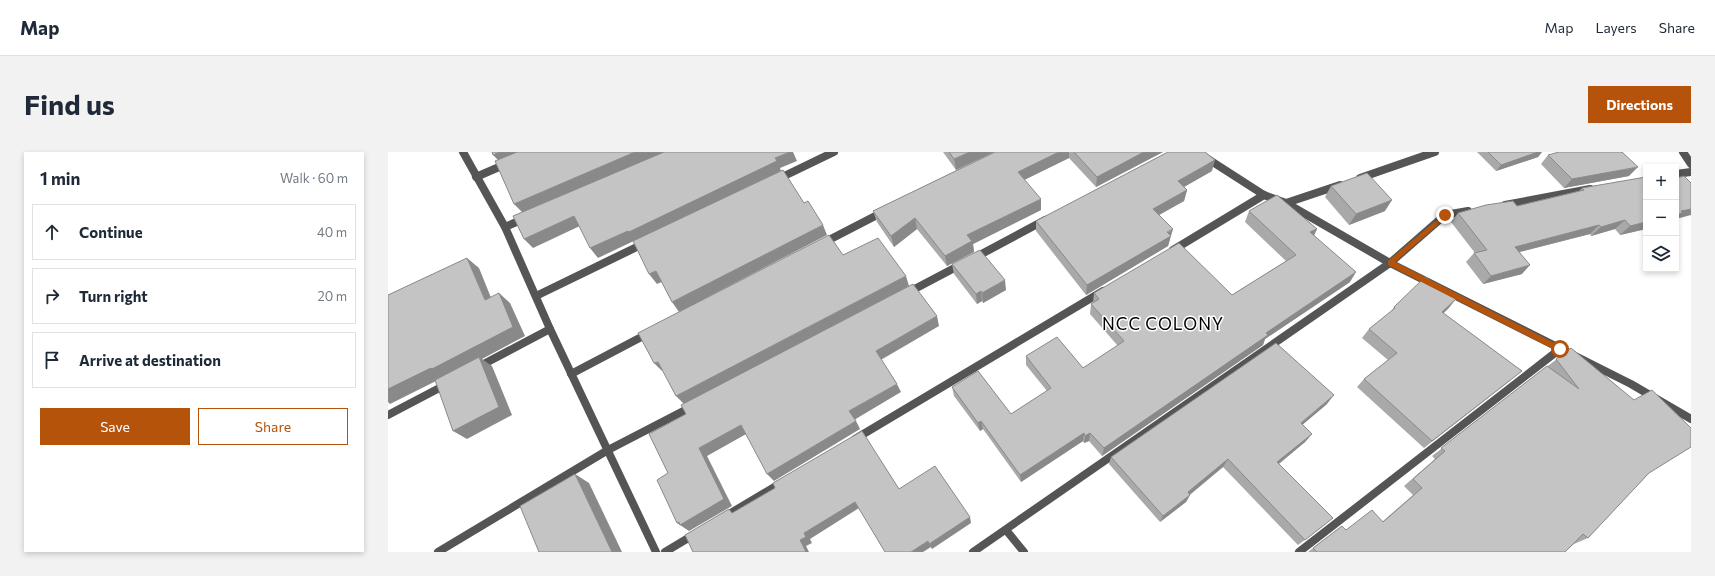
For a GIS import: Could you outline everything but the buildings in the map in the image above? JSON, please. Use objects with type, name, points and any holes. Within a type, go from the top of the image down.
[{"type":"street","points":[[463,152],[505,227],[550,329],[656,552]]},
{"type":"street","points":[[772,182],[834,152]]},
{"type":"street","points":[[1197,152],[1264,195],[1286,203],[1390,263],[1631,384],[1691,419]]},
{"type":"street","points":[[1286,203],[1435,152]]},
{"type":"street","points":[[1683,152],[1691,164]]},
{"type":"street","points":[[476,177],[513,161]]},
{"type":"street","points":[[1679,174],[1691,172]]},
{"type":"street","points":[[1499,206],[1599,188]]},
{"type":"street","points":[[1162,256],[1264,195]]},
{"type":"street","points":[[817,246],[894,207]]},
{"type":"street","points":[[973,552],[1390,263],[1445,215],[1476,210]]},
{"type":"street","points":[[505,227],[534,214]]},
{"type":"street","points":[[902,296],[1056,215]]},
{"type":"street","points":[[536,296],[650,240]]},
{"type":"street","points":[[849,442],[1108,288]]},
{"type":"street","points":[[473,370],[550,329]]},
{"type":"street","points":[[572,374],[656,330]]},
{"type":"street","points":[[1299,552],[1560,349]]},
{"type":"street","points":[[388,415],[451,381]]},
{"type":"street","points":[[438,552],[608,450],[699,402]]},
{"type":"street","points":[[720,520],[788,479]]},
{"type":"street","points":[[1006,530],[1024,552]]},
{"type":"street","points":[[665,552],[699,532]]},
{"type":"district","name":"NCC COLONY","points":[[1163,323]]},
{"type":"route","points":[[1445,215],[1390,263],[1560,349]]}]
